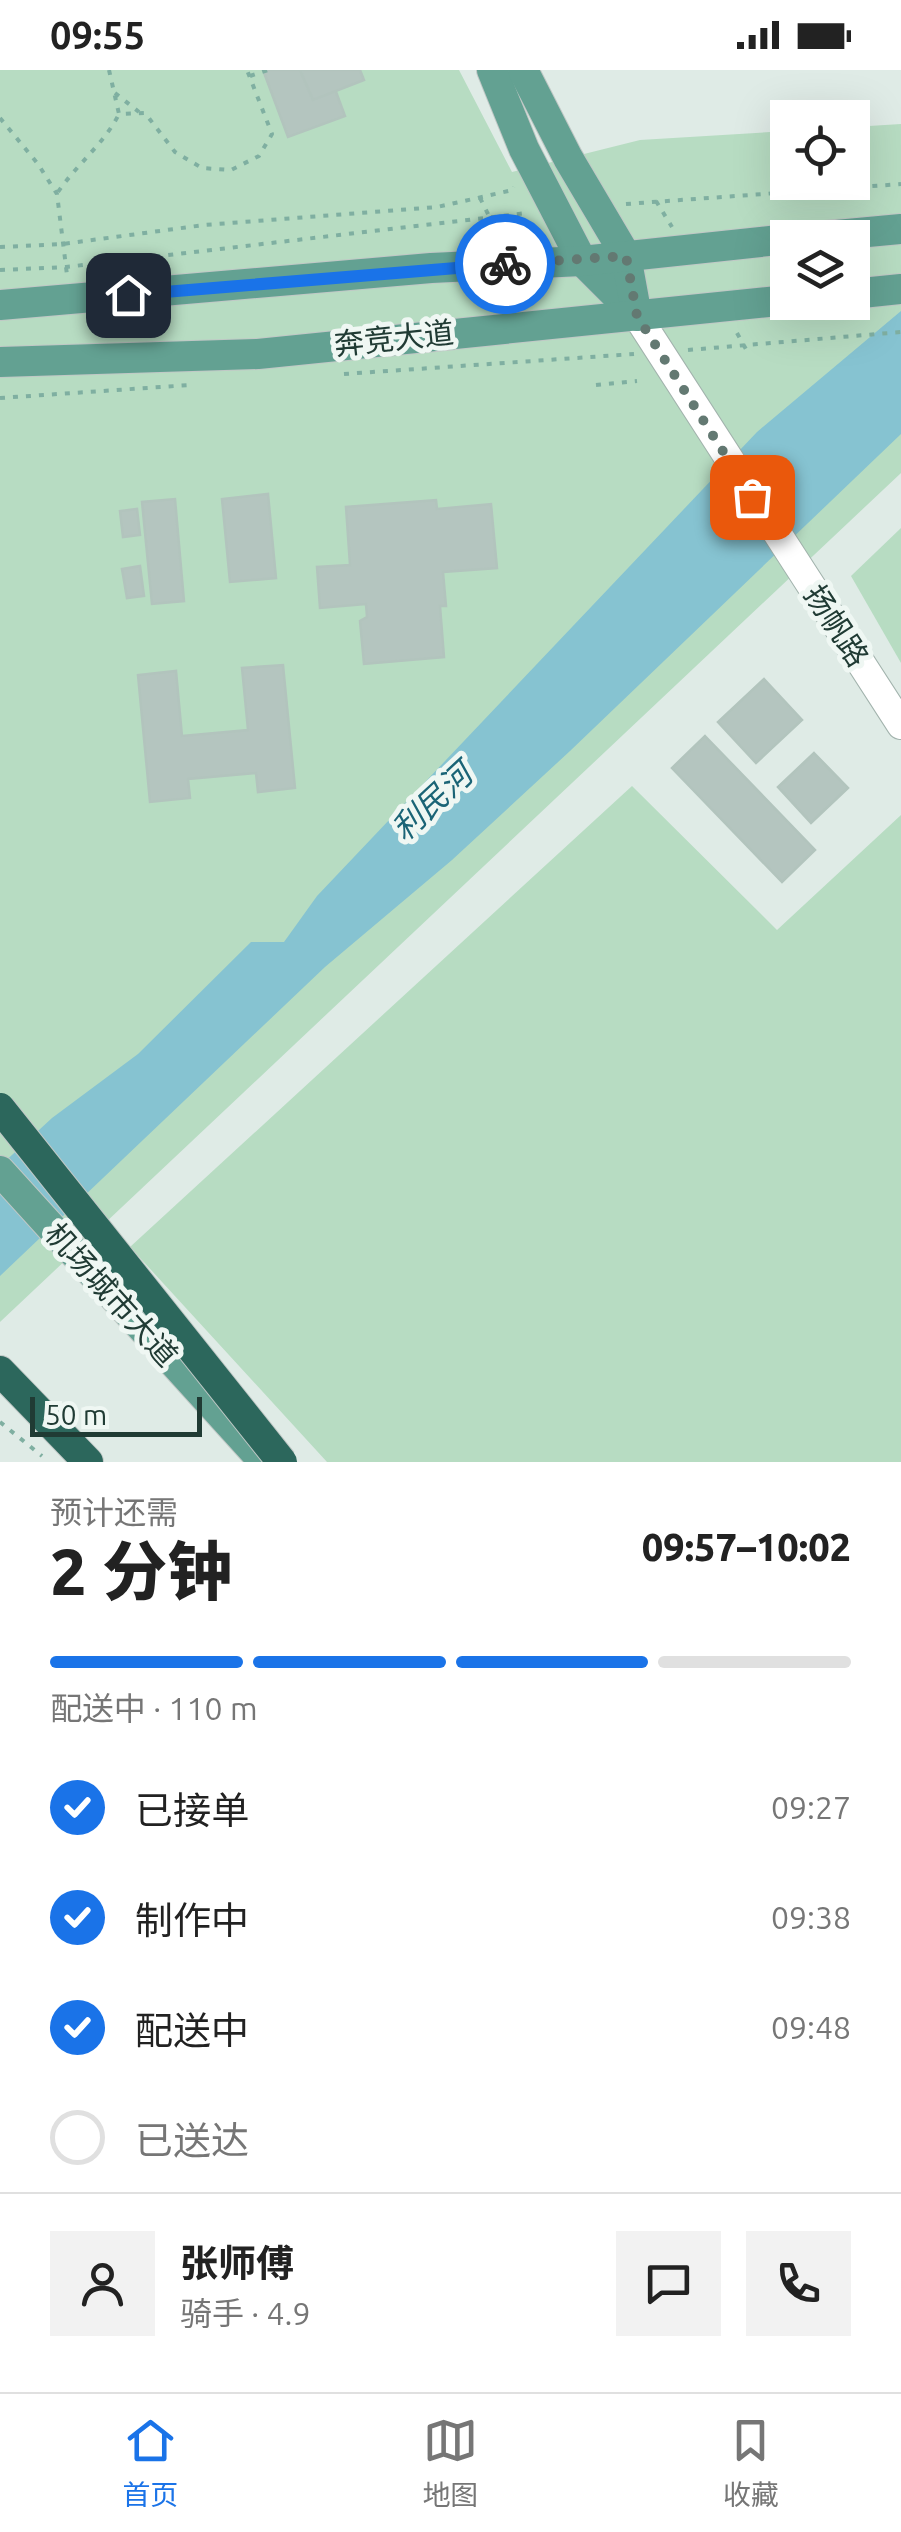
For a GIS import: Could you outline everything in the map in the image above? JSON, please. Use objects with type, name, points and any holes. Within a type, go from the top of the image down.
[{"type":"highway","points":[[0,1108],[282,1462]]},
{"type":"highway","points":[[0,1372],[88,1462]]},
{"type":"highway","points":[[0,1387],[72,1462]]},
{"type":"main road","name":"扬帆路","points":[[492,70],[524,149],[582,260],[637,316]]},
{"type":"main road","points":[[523,70],[626,256],[637,316]]},
{"type":"main road","points":[[870,231],[901,228]]},
{"type":"main road","points":[[0,304],[431,268],[582,260],[770,241]]},
{"type":"main road","points":[[870,292],[901,289]]},
{"type":"main road","name":"奔竞大道","points":[[0,362],[258,354],[770,302]]},
{"type":"main road","name":"机场城市大道","points":[[0,1171],[264,1462]]},
{"type":"main road","points":[[0,1354],[97,1462]]},
{"type":"street","name":"扬帆路","points":[[637,316],[901,725]]},
{"type":"path","points":[[57,194],[81,162],[108,136],[120,114],[109,70]]},
{"type":"path","points":[[120,114],[145,113],[176,152],[202,168],[232,170],[259,156],[272,134],[248,73],[268,70]]},
{"type":"path","points":[[115,93],[141,114]]},
{"type":"path","points":[[0,118],[57,194],[69,300]]},
{"type":"path","points":[[0,247],[63,244],[204,225],[437,207],[513,190],[518,178]]},
{"type":"path","points":[[596,206],[901,184]]},
{"type":"path","points":[[480,198],[489,218]]},
{"type":"path","points":[[0,270],[66,267],[556,210]]},
{"type":"path","points":[[660,352],[901,332]]},
{"type":"path","points":[[596,384],[637,381]]},
{"type":"path","points":[[0,1422],[50,1462]]},
{"type":"green space","points":[[0,70],[459,70],[512,172],[640,140],[770,132],[770,200],[870,200],[870,126],[901,124],[901,473],[0,1322]]},
{"type":"green space","points":[[901,528],[901,663],[851,576]]},
{"type":"green space","points":[[632,786],[777,930],[901,815],[901,1462],[327,1462],[130,1247]]},
{"type":"water","name":"利民河","points":[[901,311],[901,434],[570,751],[452,860],[325,967],[0,1276],[0,1166],[52,1118],[138,1054],[251,942],[284,942],[317,896],[757,432]]},
{"type":"building","points":[[263,70],[328,70],[345,116],[288,137]]},
{"type":"building","points":[[300,70],[360,70],[364,80],[313,100]]},
{"type":"building","points":[[268,494],[276,578],[230,582],[222,499]]},
{"type":"building","points":[[175,499],[184,601],[152,604],[142,502]]},
{"type":"building","points":[[436,500],[437,509],[491,504],[497,568],[443,572],[446,606],[440,606],[444,657],[364,664],[360,621],[367,617],[366,604],[320,608],[317,567],[350,565],[346,507]]},
{"type":"building","points":[[137,509],[140,535],[123,537],[120,511]]},
{"type":"building","points":[[140,566],[144,596],[127,598],[122,569]]},
{"type":"building","points":[[283,665],[295,788],[258,792],[256,773],[188,779],[190,798],[150,802],[138,675],[176,671],[182,736],[248,730],[242,668]]},
{"type":"building","points":[[764,679],[802,720],[756,763],[718,722]]},
{"type":"building","points":[[705,736],[815,850],[782,882],[672,768]]},
{"type":"building","points":[[814,753],[848,788],[811,823],[778,787]]},
{"type":"way so far","points":[[505,264],[626,256],[637,316],[752,497]]},
{"type":"route","points":[[128,295],[505,264]]}]
